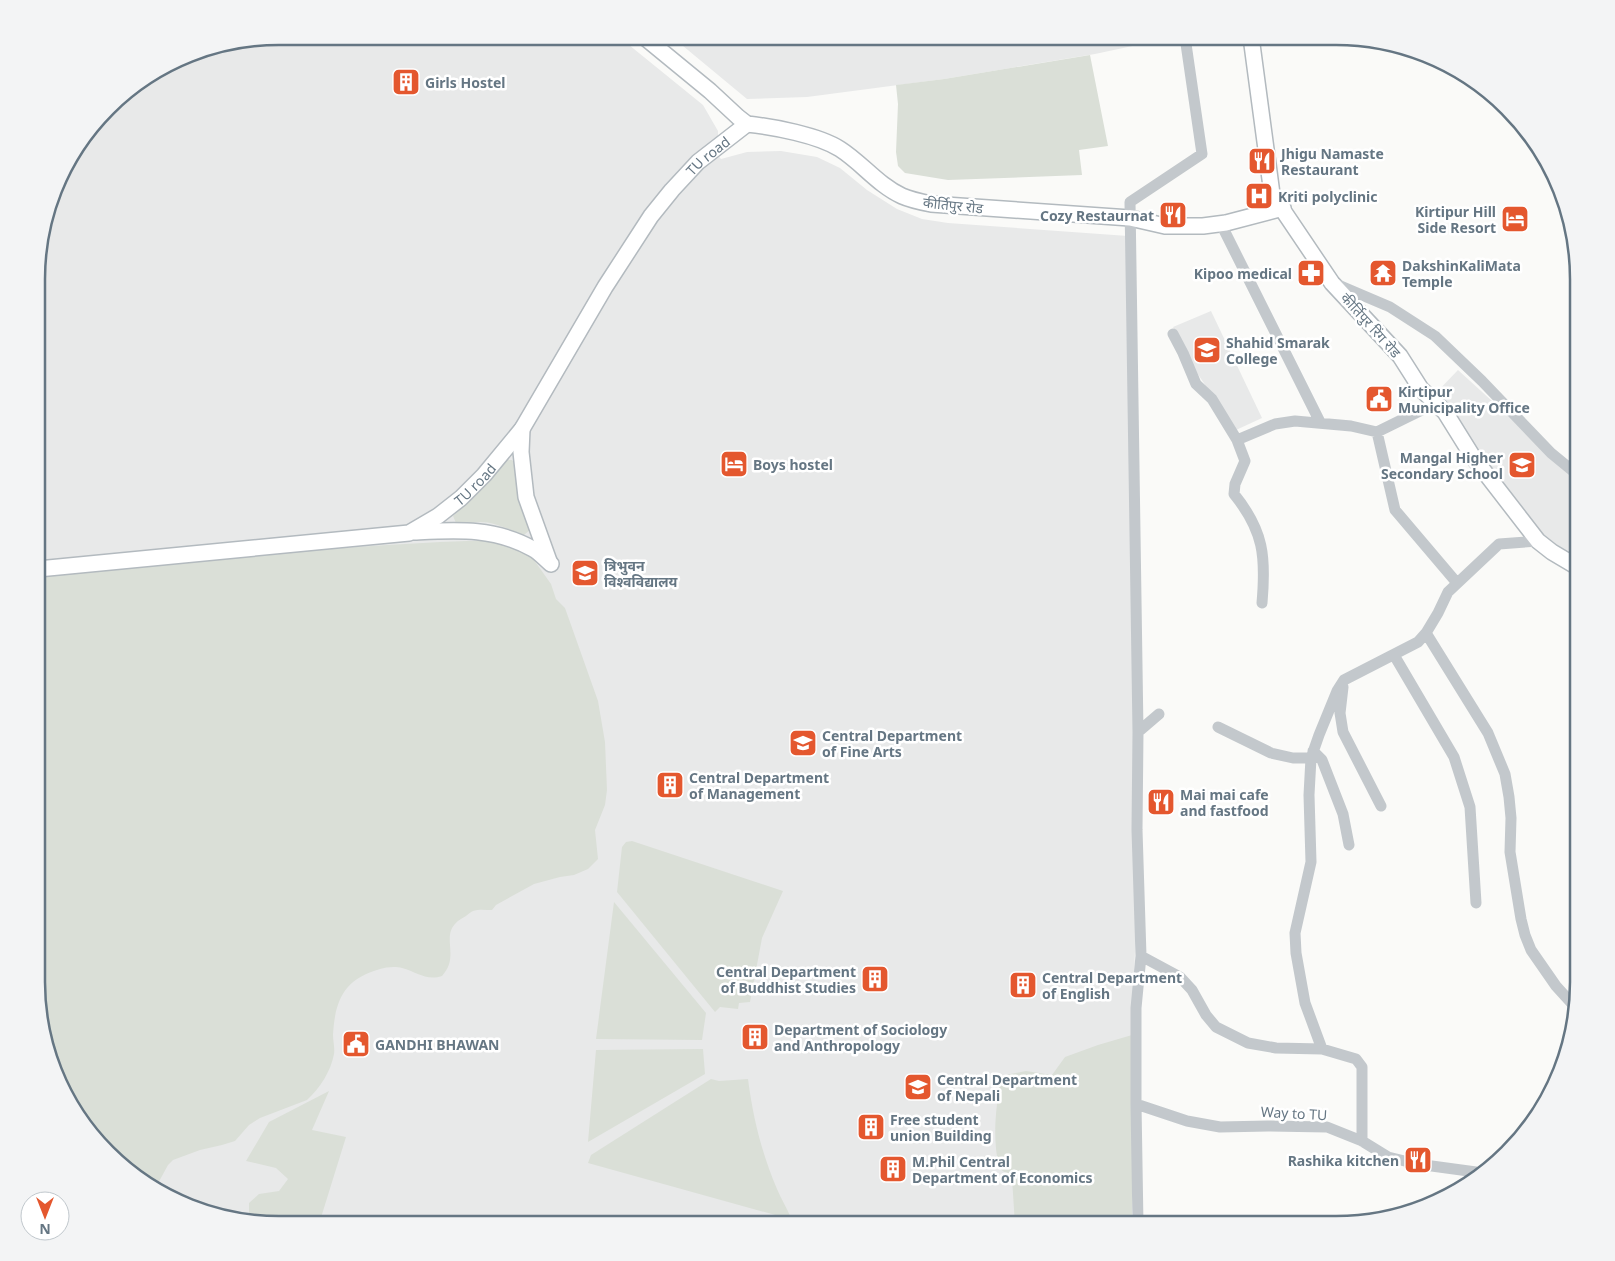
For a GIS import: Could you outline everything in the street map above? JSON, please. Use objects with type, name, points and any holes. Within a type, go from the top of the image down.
[{"type":"street","points":[[654,45],[747,124]]},
{"type":"street","points":[[1138,1216],[1136,1008],[1141,956],[1130,202],[1202,154],[1187,45]]},
{"type":"street","name":"कीर्तिपुर रिंग रोड","points":[[1252,45],[1272,194],[1332,283],[1400,356],[1421,389],[1445,412],[1473,457],[1538,541],[1570,563]]},
{"type":"street","name":"कीर्तिपुर रोड","points":[[747,124],[822,140],[840,149],[883,184],[902,196],[931,204],[1130,218],[1164,226],[1221,224],[1283,208]]},
{"type":"street","name":"TU road","points":[[45,568],[409,533],[438,516],[461,498],[484,475],[522,429],[605,287],[651,216],[698,162],[747,124]]},
{"type":"street","points":[[1221,224],[1320,422]]},
{"type":"street","points":[[1332,283],[1390,307],[1435,336],[1482,381],[1551,453],[1570,469]]},
{"type":"street","points":[[1173,334],[1196,384],[1212,399],[1237,440],[1245,461],[1235,484],[1234,494],[1246,509],[1257,529],[1262,546],[1265,575],[1262,603]]},
{"type":"street","points":[[1237,440],[1275,424],[1295,421],[1351,426],[1377,432],[1436,403]]},
{"type":"street","points":[[409,533],[453,530],[494,534],[534,549],[550,564],[526,497],[520,452],[522,429]]},
{"type":"street","points":[[1377,432],[1395,510],[1457,583]]},
{"type":"street","points":[[1322,1049],[1305,1003],[1296,954],[1295,933],[1311,862],[1309,795],[1312,754],[1338,691],[1344,680],[1418,642],[1426,632],[1448,592],[1499,544],[1538,541]]},
{"type":"street","points":[[1426,632],[1488,733],[1505,774],[1510,804],[1510,852],[1525,935],[1531,950],[1556,986],[1569,1000]]},
{"type":"street","points":[[1394,654],[1454,757],[1470,807],[1476,902]]},
{"type":"street","points":[[1344,680],[1340,713],[1343,732],[1381,806]]},
{"type":"street","points":[[1138,732],[1159,714]]},
{"type":"street","points":[[1218,727],[1270,754],[1293,758],[1312,754],[1322,760],[1343,814],[1349,844]]},
{"type":"street","points":[[1141,956],[1180,977],[1192,990],[1206,1015],[1216,1027],[1248,1043],[1276,1048],[1322,1049],[1356,1060],[1362,1067],[1362,1141]]},
{"type":"street","name":"Way to TU","points":[[1136,1104],[1187,1121],[1220,1127],[1327,1127],[1362,1141],[1388,1157],[1417,1164],[1473,1172]]},
{"type":"shaded area","name":"त्रिभुवन विश्वविद्यालय","points":[[279,45],[629,45],[703,105],[718,131],[718,138],[710,146],[721,159],[747,152],[781,151],[817,157],[840,168],[867,190],[897,209],[922,219],[948,223],[1128,236],[1137,895],[1132,1035],[1132,1216],[279,1216],[249,1214],[204,1204],[162,1185],[125,1158],[93,1124],[69,1085],[53,1042],[47,1012],[45,982],[45,279],[47,249],[57,204],[69,176],[84,149],[103,125],[137,93],[162,76],[204,57],[249,47]]},
{"type":"shaded area","points":[[682,45],[1137,45],[1095,54],[944,79],[807,97],[747,99]]},
{"type":"shaded area","points":[[1090,55],[1108,146],[1079,150],[1082,175],[948,180],[905,173],[898,166],[896,152],[898,104],[896,85]]},
{"type":"shaded area","name":"Shahid Smarak College","points":[[1211,311],[1262,418],[1236,430],[1197,373],[1173,327]]},
{"type":"shaded area","name":"Mangal Higher Secondary School","points":[[1458,370],[1570,471],[1570,565],[1563,562],[1434,395]]},
{"type":"shaded area","points":[[505,460],[512,460],[515,465],[519,499],[530,530],[522,535],[491,523],[456,523],[453,516],[477,494]]},
{"type":"shaded area","points":[[496,541],[523,551],[534,560],[551,584],[556,599],[565,608],[598,701],[605,742],[607,790],[605,805],[595,830],[598,859],[588,869],[574,875],[534,884],[496,905],[492,910],[473,911],[457,922],[450,936],[448,967],[442,976],[426,977],[402,968],[391,967],[368,973],[358,979],[350,985],[339,1001],[334,1023],[333,1060],[324,1079],[312,1095],[307,1100],[260,1118],[249,1125],[235,1141],[200,1150],[173,1160],[158,1183],[125,1158],[103,1136],[84,1112],[69,1085],[57,1057],[47,1012],[45,982],[45,574],[413,543]]},
{"type":"shaded area","points":[[632,841],[783,891],[762,938],[750,1002],[739,1003],[738,1009],[720,1007],[715,1012],[617,892],[622,847],[626,842]]},
{"type":"shaded area","points":[[614,902],[706,1013],[702,1040],[596,1039]]},
{"type":"shaded area","points":[[1132,1035],[1132,1216],[1014,1216],[1012,1178],[999,1168],[997,1156],[996,1111],[1001,1076],[1026,1071],[1052,1075],[1065,1057]]},
{"type":"shaded area","points":[[703,1049],[705,1074],[588,1142],[596,1050]]},
{"type":"shaded area","points":[[711,1079],[719,1081],[748,1079],[755,1122],[763,1149],[777,1189],[790,1216],[779,1216],[588,1163],[591,1155]]},
{"type":"shaded area","points":[[329,1091],[312,1130],[346,1137],[321,1216],[249,1214],[249,1203],[259,1194],[279,1191],[288,1179],[276,1168],[246,1161],[269,1122]]},
{"type":"place","name":"Girls Hostel","points":[[406,82]]},
{"type":"place","name":"Jhigu Namaste Restaurant","points":[[1262,161]]},
{"type":"place","name":"Kriti polyclinic","points":[[1259,196]]},
{"type":"place","name":"Cozy Restaurnat","points":[[1173,215]]},
{"type":"place","name":"Kirtipur Hill Side Resort","points":[[1515,219]]},
{"type":"place","name":"Kipoo medical","points":[[1311,273]]},
{"type":"place","name":"DakshinKaliMata Temple","points":[[1383,273]]},
{"type":"place","name":"Shahid Smarak College","points":[[1207,350]]},
{"type":"place","name":"Kirtipur Municipality Office","points":[[1379,399]]},
{"type":"place","name":"Boys hostel","points":[[734,464]]},
{"type":"place","name":"Mangal Higher Secondary School","points":[[1522,465]]},
{"type":"place","name":"त्रिभुवन विश्वविद्यालय","points":[[585,573]]},
{"type":"place","name":"Central Department of Fine Arts","points":[[803,743]]},
{"type":"place","name":"Central Department of Management","points":[[670,785]]},
{"type":"place","name":"Mai mai cafe and fastfood","points":[[1161,802]]},
{"type":"place","name":"Central Department of Buddhist Studies","points":[[875,979]]},
{"type":"place","name":"Central Department of English","points":[[1023,985]]},
{"type":"place","name":"Department of Sociology and Anthropology","points":[[755,1037]]},
{"type":"place","name":"GANDHI BHAWAN","points":[[356,1044]]},
{"type":"place","name":"Central Department of Nepali","points":[[918,1087]]},
{"type":"place","name":"Free student union Building","points":[[871,1127]]},
{"type":"place","name":"Rashika kitchen","points":[[1418,1160]]},
{"type":"place","name":"M.Phil Central Department of Economics","points":[[893,1169]]}]
